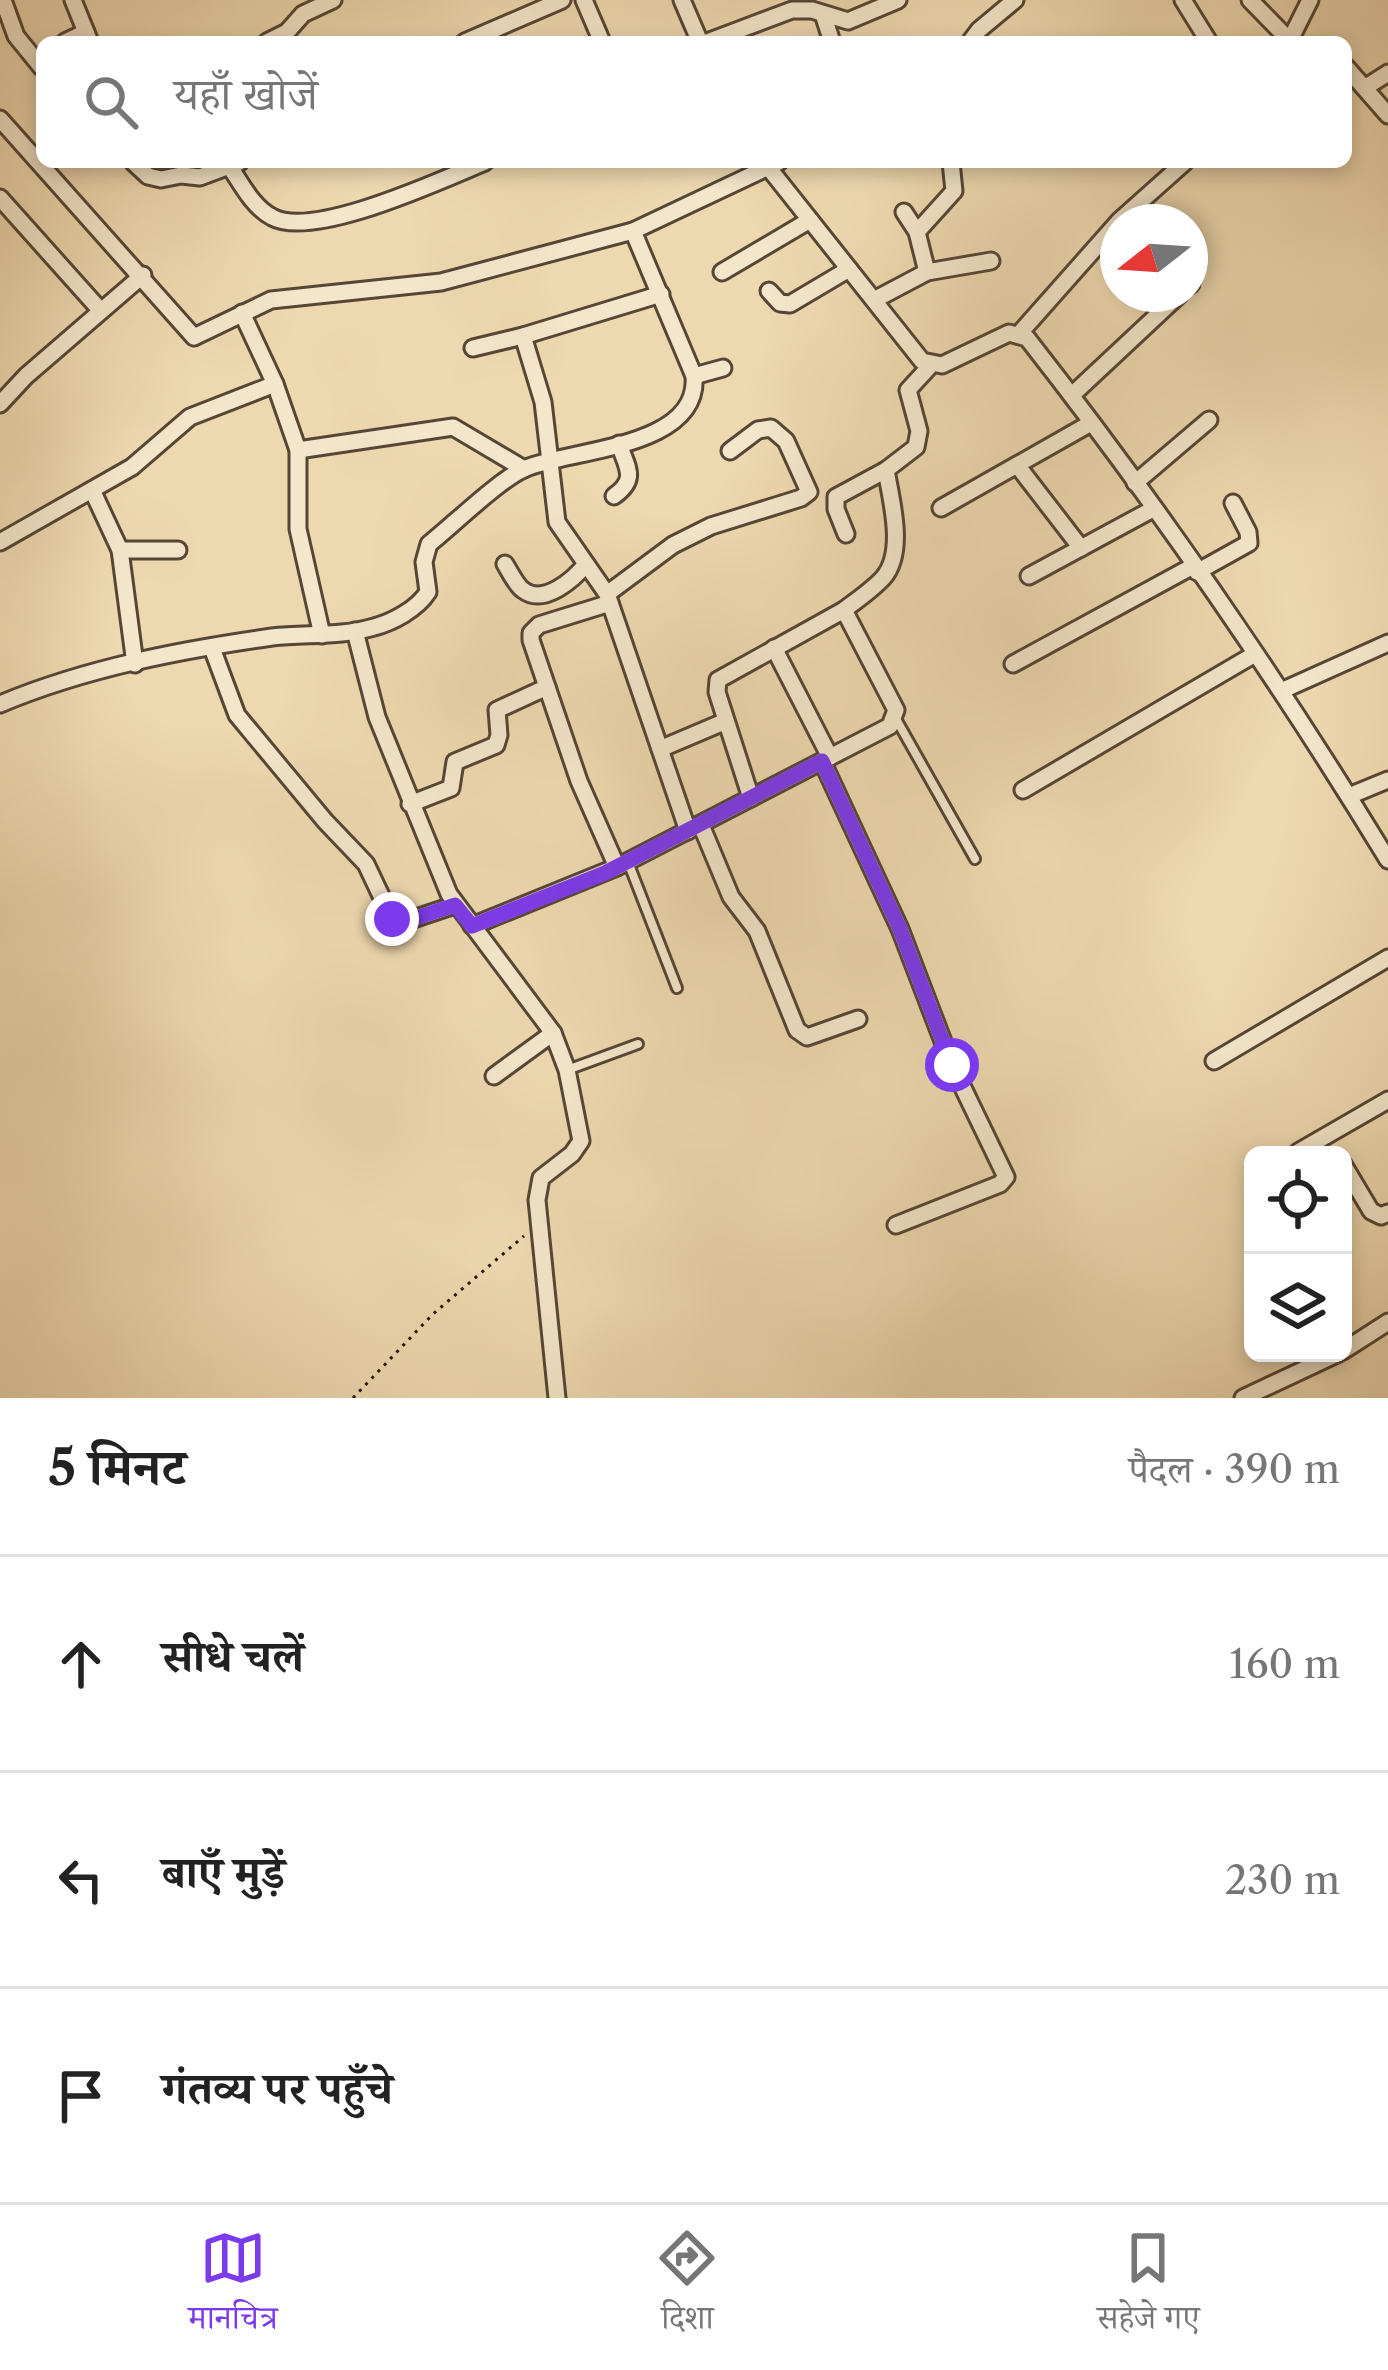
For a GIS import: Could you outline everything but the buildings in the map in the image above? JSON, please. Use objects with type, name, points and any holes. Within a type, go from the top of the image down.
[{"type":"street","points":[[3,0],[16,36],[36,57]]},
{"type":"street","points":[[73,0],[88,36]]},
{"type":"street","points":[[279,36],[303,14],[333,0]]},
{"type":"street","points":[[480,36],[562,0]]},
{"type":"street","points":[[584,0],[599,36]]},
{"type":"street","points":[[682,0],[700,36]]},
{"type":"street","points":[[720,36],[792,10],[848,21],[898,0]]},
{"type":"street","points":[[976,36],[1015,0]]},
{"type":"street","points":[[1183,0],[1205,36]]},
{"type":"street","points":[[1250,0],[1286,36]]},
{"type":"street","points":[[1293,36],[1310,0]]},
{"type":"street","points":[[824,14],[830,36]]},
{"type":"street","points":[[1352,73],[1388,116]]},
{"type":"street","points":[[1366,87],[1388,73]]},
{"type":"street","points":[[0,119],[36,158]]},
{"type":"street","points":[[45,168],[194,337],[279,298],[441,282],[633,231],[762,168]]},
{"type":"street","points":[[141,168],[155,179],[200,177],[226,168]]},
{"type":"street","points":[[237,168],[266,214],[304,225],[410,193],[470,168]]},
{"type":"street","points":[[773,168],[916,355],[931,365],[942,365],[997,337],[1019,334],[1027,338],[1281,691],[1388,860]]},
{"type":"street","points":[[917,232],[954,191],[952,168]]},
{"type":"street","points":[[1019,334],[1120,220],[1178,168]]},
{"type":"street","points":[[0,199],[101,310]]},
{"type":"street","points":[[904,212],[917,232],[927,272]]},
{"type":"street","points":[[722,272],[810,220]]},
{"type":"street","points":[[0,704],[59,680],[212,647],[355,632],[385,624],[424,599],[429,581],[424,551],[429,544],[524,469],[660,430],[686,410],[694,376],[633,231]]},
{"type":"street","points":[[874,300],[927,272],[991,260]]},
{"type":"street","points":[[769,290],[780,303],[790,304],[849,269]]},
{"type":"street","points":[[0,404],[142,274]]},
{"type":"street","points":[[473,348],[661,294]]},
{"type":"street","points":[[1072,395],[1161,312]]},
{"type":"street","points":[[242,314],[275,384],[298,450],[298,529],[322,634]]},
{"type":"street","points":[[523,336],[543,402],[557,523],[609,599],[660,749],[694,828],[731,897],[757,931],[796,1030],[807,1036],[858,1019]]},
{"type":"street","points":[[846,534],[836,497],[886,470],[916,447],[919,430],[908,390],[931,365]]},
{"type":"street","points":[[694,376],[723,368]]},
{"type":"street","points":[[0,542],[132,467],[190,417],[275,384]]},
{"type":"street","points":[[1135,483],[1209,420]]},
{"type":"street","points":[[941,508],[1091,423]]},
{"type":"street","points":[[298,450],[453,427],[524,469]]},
{"type":"street","points":[[622,865],[579,781],[531,633],[609,599],[674,545],[711,526],[809,492],[786,441],[770,428],[758,430],[730,452]]},
{"type":"street","points":[[614,496],[627,487],[629,478],[619,444]]},
{"type":"street","points":[[1017,465],[1081,548]]},
{"type":"street","points":[[751,798],[717,692],[718,680],[844,610],[883,578],[890,567],[894,520],[886,470]]},
{"type":"street","points":[[92,490],[120,550],[135,664]]},
{"type":"street","points":[[1012,664],[1249,544],[1233,503]]},
{"type":"street","points":[[1029,576],[1153,509]]},
{"type":"street","points":[[120,550],[178,550]]},
{"type":"street","points":[[505,564],[521,590],[534,594],[567,586],[586,564]]},
{"type":"street","points":[[472,926],[622,865],[890,726],[895,718],[890,698],[844,610]]},
{"type":"street","points":[[355,632],[370,695],[410,804],[455,905],[528,994],[554,1033],[567,1070],[581,1141],[541,1178],[537,1200],[557,1398]]},
{"type":"street","points":[[1281,691],[1388,643]]},
{"type":"street","points":[[212,647],[238,715],[366,864],[392,919],[404,922],[455,905]]},
{"type":"street","points":[[774,648],[900,929],[952,1065],[1006,1177],[1000,1184],[896,1226]]},
{"type":"street","points":[[1022,790],[1255,654]]},
{"type":"street","points":[[410,804],[452,788],[455,762],[496,745],[500,735],[497,710],[547,687]]},
{"type":"street","points":[[660,749],[726,721]]},
{"type":"street","points":[[1349,796],[1388,780]]},
{"type":"street","points":[[1214,1061],[1388,958]]},
{"type":"street","points":[[494,1076],[554,1033]]},
{"type":"street","points":[[1309,1146],[1388,1100]]},
{"type":"street","points":[[1327,1136],[1333,1146]]},
{"type":"street","points":[[1352,1179],[1371,1211],[1388,1214]]},
{"type":"street","points":[[1352,1345],[1388,1322]]},
{"type":"street","points":[[1243,1398],[1320,1362]]},
{"type":"lane","points":[[895,718],[975,860]]},
{"type":"lane","points":[[622,865],[677,988]]},
{"type":"lane","points":[[567,1070],[638,1044]]},
{"type":"path","points":[[353,1398],[433,1314],[539,1223]]},
{"type":"route","points":[[392,919],[404,922],[455,905],[472,926],[605,873],[822,761],[900,929],[952,1065]]}]
